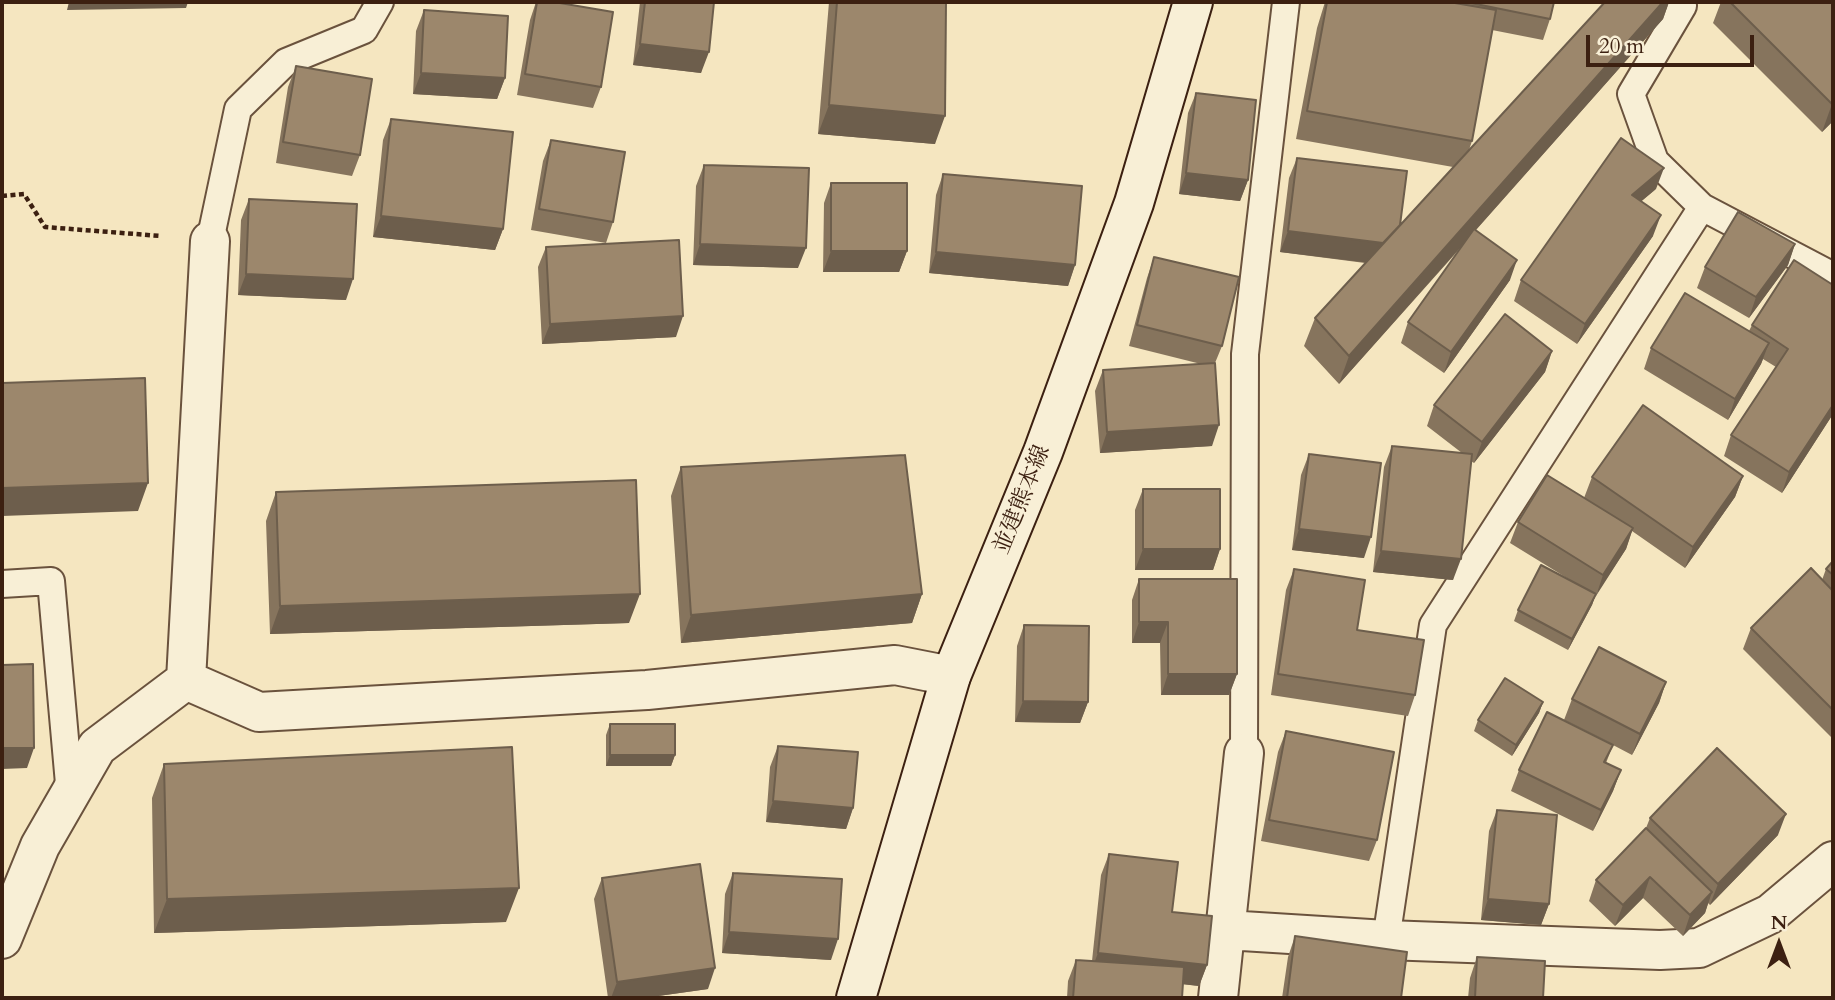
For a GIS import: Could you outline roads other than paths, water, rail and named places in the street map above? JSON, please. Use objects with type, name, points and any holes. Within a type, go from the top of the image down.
[{"type":"street","name":"並建熊本線","points":[[856,998],[951,676],[1043,452],[1134,202],[1193,2]]},
{"type":"street","points":[[2,939],[40,846],[97,747],[186,680],[210,241]]},
{"type":"street","points":[[186,680],[259,712],[647,690],[895,666],[951,676]]},
{"type":"street","points":[[1218,998],[1244,753]]},
{"type":"street","points":[[1226,930],[1386,940],[1660,950],[1699,947],[1770,914],[1833,861]]},
{"type":"lane","points":[[210,241],[238,109],[286,62],[364,30],[380,2]]},
{"type":"lane","points":[[1244,753],[1245,354],[1286,2]]},
{"type":"lane","points":[[1679,2],[1683,6],[1631,94],[1655,161],[1702,207],[1833,276]]},
{"type":"lane","points":[[1386,940],[1433,625],[1702,207]]},
{"type":"lane","points":[[2,584],[51,581],[70,795]]}]
